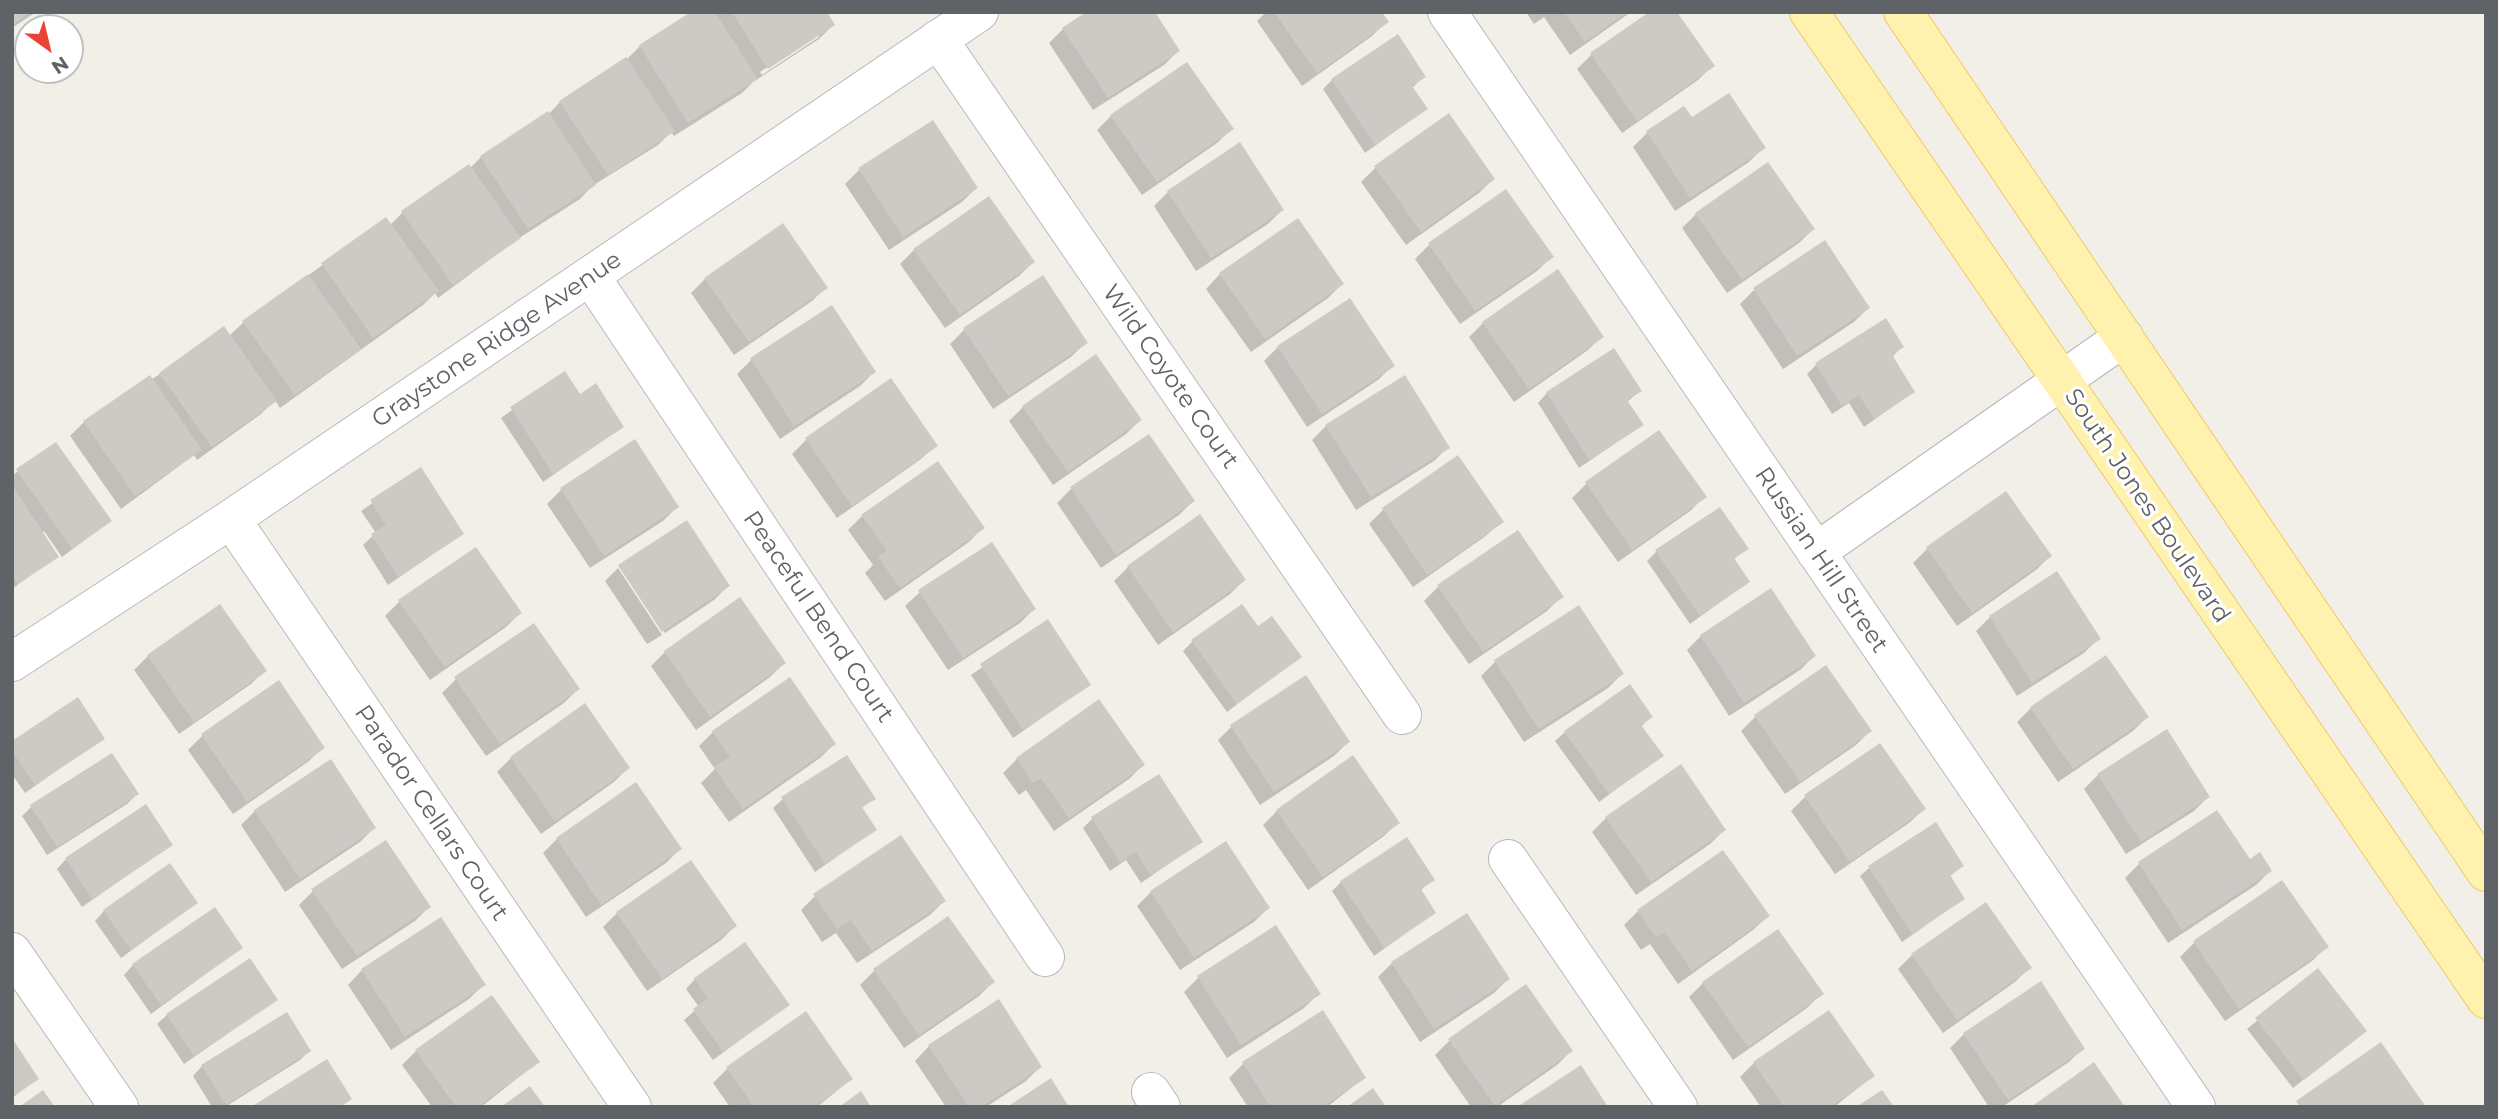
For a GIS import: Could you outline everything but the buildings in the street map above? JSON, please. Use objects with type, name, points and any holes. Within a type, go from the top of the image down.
[{"type":"main road","name":"South Jones Boulevard","points":[[1809,12],[2486,999]]},
{"type":"main road","points":[[1903,12],[2486,872]]},
{"type":"street","name":"Graystone Ridge Avenue","points":[[12,662],[231,519],[979,12]]},
{"type":"street","name":"Russian Hill Street","points":[[1447,12],[2196,1107]]},
{"type":"street","name":"Wild Coyote Court","points":[[938,39],[1402,715]]},
{"type":"street","name":"Peaceful Bend Court","points":[[591,276],[1045,957]]},
{"type":"street","points":[[1816,552],[2124,337]]},
{"type":"street","name":"Parador Cellars Court","points":[[231,519],[632,1107]]},
{"type":"street","points":[[1508,859],[1678,1107]]},
{"type":"street","points":[[12,952],[119,1107]]}]
